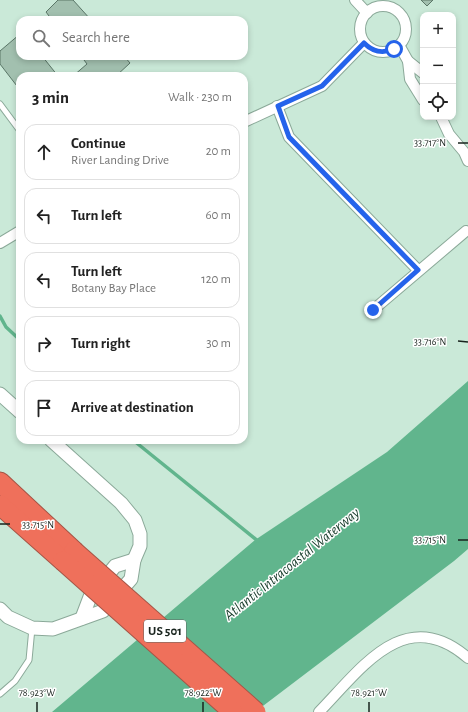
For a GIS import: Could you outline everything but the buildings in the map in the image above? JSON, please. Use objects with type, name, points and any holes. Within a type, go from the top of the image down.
[{"type":"highway","name":"US 501","points":[[0,482],[69,556],[233,712]]},
{"type":"highway","name":"US 501","points":[[0,504],[69,556],[256,712]]},
{"type":"street","points":[[355,0],[367,13]]},
{"type":"street","points":[[385,6],[401,15],[404,21],[405,34],[399,45],[394,49],[381,52],[375,51],[364,43],[359,31],[362,18],[367,13],[372,9],[385,6]]},
{"type":"street","points":[[248,120],[322,86],[364,43]]},
{"type":"street","points":[[399,45],[408,61],[420,71]]},
{"type":"street","points":[[408,61],[410,79],[420,95]]},
{"type":"street","points":[[278,106],[289,137],[418,270]]},
{"type":"street","points":[[443,120],[449,134],[464,152],[468,161]]},
{"type":"street","points":[[373,310],[418,270],[466,231]]},
{"type":"street","points":[[0,243],[16,233]]},
{"type":"street","points":[[0,394],[16,408]]},
{"type":"street","points":[[0,609],[8,616],[32,628],[53,629],[103,611],[131,578],[134,560],[140,546],[140,534],[136,520],[121,502],[56,444]]},
{"type":"street","points":[[82,618],[90,597],[115,566],[134,560]]},
{"type":"street","points":[[319,712],[379,651],[393,643],[412,637],[423,637],[452,646],[468,658]]},
{"type":"lane","points":[[0,104],[16,126]]},
{"type":"lane","points":[[0,694],[15,681],[29,660],[32,628]]},
{"type":"water","name":"Atlantic Intracoastal Waterway","points":[[468,381],[468,549],[454,561],[255,712],[52,712],[255,540],[387,452]]},
{"type":"waterway","points":[[0,316],[6,327],[16,336]]},
{"type":"waterway","points":[[138,444],[258,541]]},
{"type":"route","points":[[373,310],[418,270],[289,137],[278,106],[322,86],[364,43],[375,51],[388,52],[394,49]]}]
